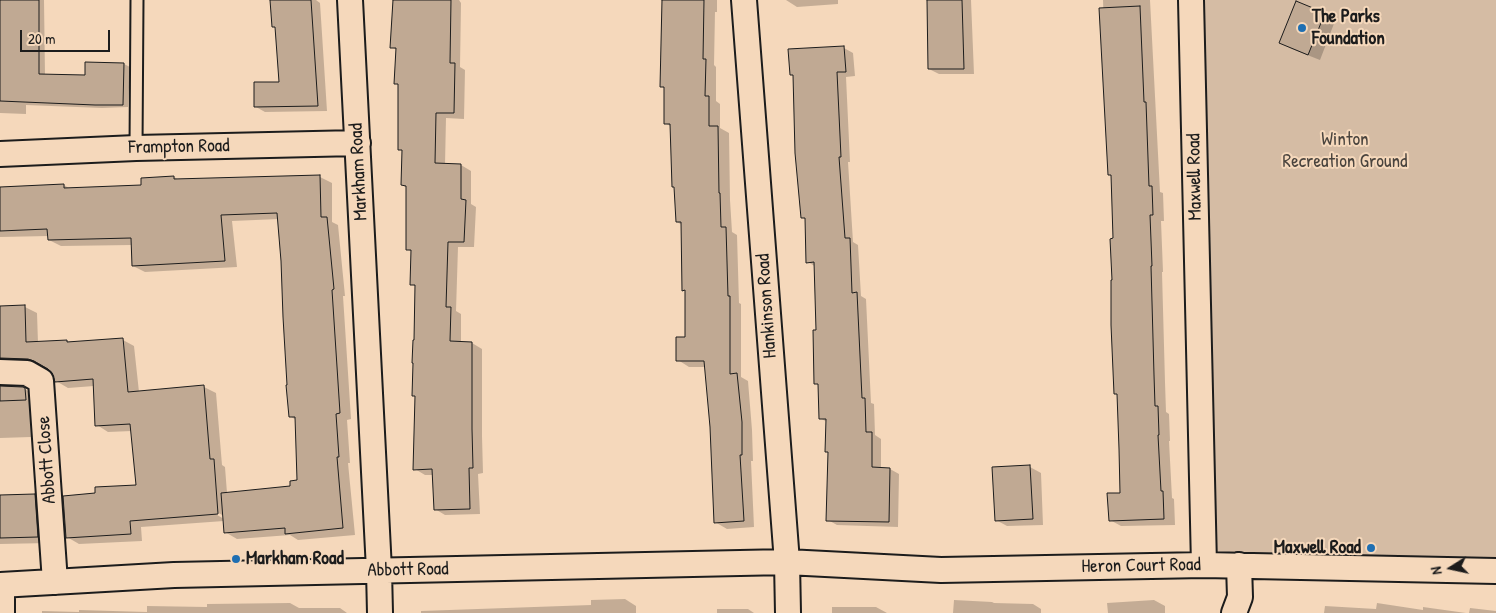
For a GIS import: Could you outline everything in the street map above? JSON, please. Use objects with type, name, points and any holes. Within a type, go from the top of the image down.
[{"type":"street","name":"Markham Road","points":[[350,0],[380,613]]},
{"type":"street","name":"Hankinson Road","points":[[744,0],[787,562],[788,613]]},
{"type":"street","name":"Maxwell Road","points":[[1191,0],[1204,565]]},
{"type":"street","name":"Frampton Road","points":[[0,154],[136,148],[358,143]]},
{"type":"street","name":"Abbott Close","points":[[0,372],[27,373],[41,381],[55,582]]},
{"type":"street","name":"Heron Court Road","points":[[787,562],[941,570],[1204,565],[1496,571]]},
{"type":"street","name":"Abbott Road","points":[[1,585],[174,575],[787,562]]},
{"type":"street","points":[[1234,613],[1240,598],[1239,566]]},
{"type":"street","points":[[1,585],[2,613]]},
{"type":"lane","points":[[136,148],[137,0]]},
{"type":"green space","name":"Winton Recreation Ground","points":[[1191,0],[1496,0],[1496,571],[1204,565]]},
{"type":"building","points":[[0,0],[39,0],[39,74],[85,75],[85,62],[124,63],[123,105],[0,101]]},
{"type":"building","points":[[270,0],[311,0],[318,106],[254,107],[254,82],[279,82],[275,27],[272,27]]},
{"type":"building","points":[[393,0],[451,0],[450,63],[455,63],[454,113],[436,113],[435,163],[461,164],[461,199],[466,200],[464,242],[448,242],[446,307],[451,307],[450,341],[472,342],[473,468],[469,468],[470,509],[434,510],[432,469],[413,470],[415,396],[412,396],[412,363],[415,285],[410,285],[411,250],[406,250],[406,186],[401,185],[402,150],[398,150],[398,84],[394,84],[396,48],[390,48]]},
{"type":"building","points":[[662,0],[704,0],[703,59],[706,59],[705,96],[709,96],[709,126],[718,126],[721,227],[726,227],[728,296],[730,296],[730,374],[737,373],[742,422],[742,455],[740,455],[744,521],[714,523],[710,427],[704,361],[676,361],[676,337],[685,337],[685,290],[682,291],[681,222],[676,222],[674,187],[672,187],[670,124],[664,124],[664,87],[660,87]]},
{"type":"building","points":[[927,0],[962,0],[964,69],[928,69]]},
{"type":"building","name":"The Parks Foundation","points":[[1296,1],[1325,13],[1308,55],[1279,43]]},
{"type":"building","points":[[1140,6],[1149,186],[1152,186],[1153,215],[1150,215],[1155,406],[1158,406],[1158,435],[1164,519],[1109,521],[1107,493],[1120,493],[1117,394],[1114,394],[1111,325],[1112,280],[1110,239],[1113,238],[1111,175],[1108,175],[1099,8]]},
{"type":"building","points":[[844,46],[846,72],[837,72],[841,157],[839,157],[845,238],[850,238],[852,293],[857,292],[862,398],[865,398],[866,432],[872,432],[872,467],[890,468],[889,522],[826,521],[828,452],[825,452],[826,419],[819,419],[818,384],[814,384],[813,330],[816,330],[814,262],[806,263],[805,218],[801,218],[795,153],[793,75],[790,75],[788,49]]},
{"type":"building","points":[[320,175],[321,217],[327,217],[334,289],[332,290],[340,413],[336,414],[339,457],[337,457],[343,528],[285,534],[285,528],[224,533],[221,493],[290,486],[290,481],[297,480],[295,417],[289,417],[286,385],[277,213],[221,215],[225,261],[132,266],[131,238],[48,240],[47,229],[0,231],[0,187],[64,184],[64,188],[141,185],[141,178],[174,176],[174,179]]},
{"type":"building","points":[[25,305],[26,342],[67,340],[67,342],[123,338],[128,392],[204,385],[210,459],[214,459],[218,514],[130,521],[131,534],[66,538],[63,496],[95,493],[95,487],[136,485],[130,424],[95,426],[93,379],[55,382],[52,373],[48,369],[34,361],[0,358],[0,306]]},
{"type":"building","points":[[0,386],[25,388],[26,400],[0,401]]},
{"type":"building","points":[[1030,465],[1033,519],[995,521],[992,467]]},
{"type":"building","points":[[35,494],[38,537],[0,538],[0,495]]},
{"type":"place","name":"The Parks Foundation","points":[[1302,28]]},
{"type":"place","name":"Maxwell Road","points":[[1371,548]]},
{"type":"place","name":"Markham Road","points":[[236,559]]}]
